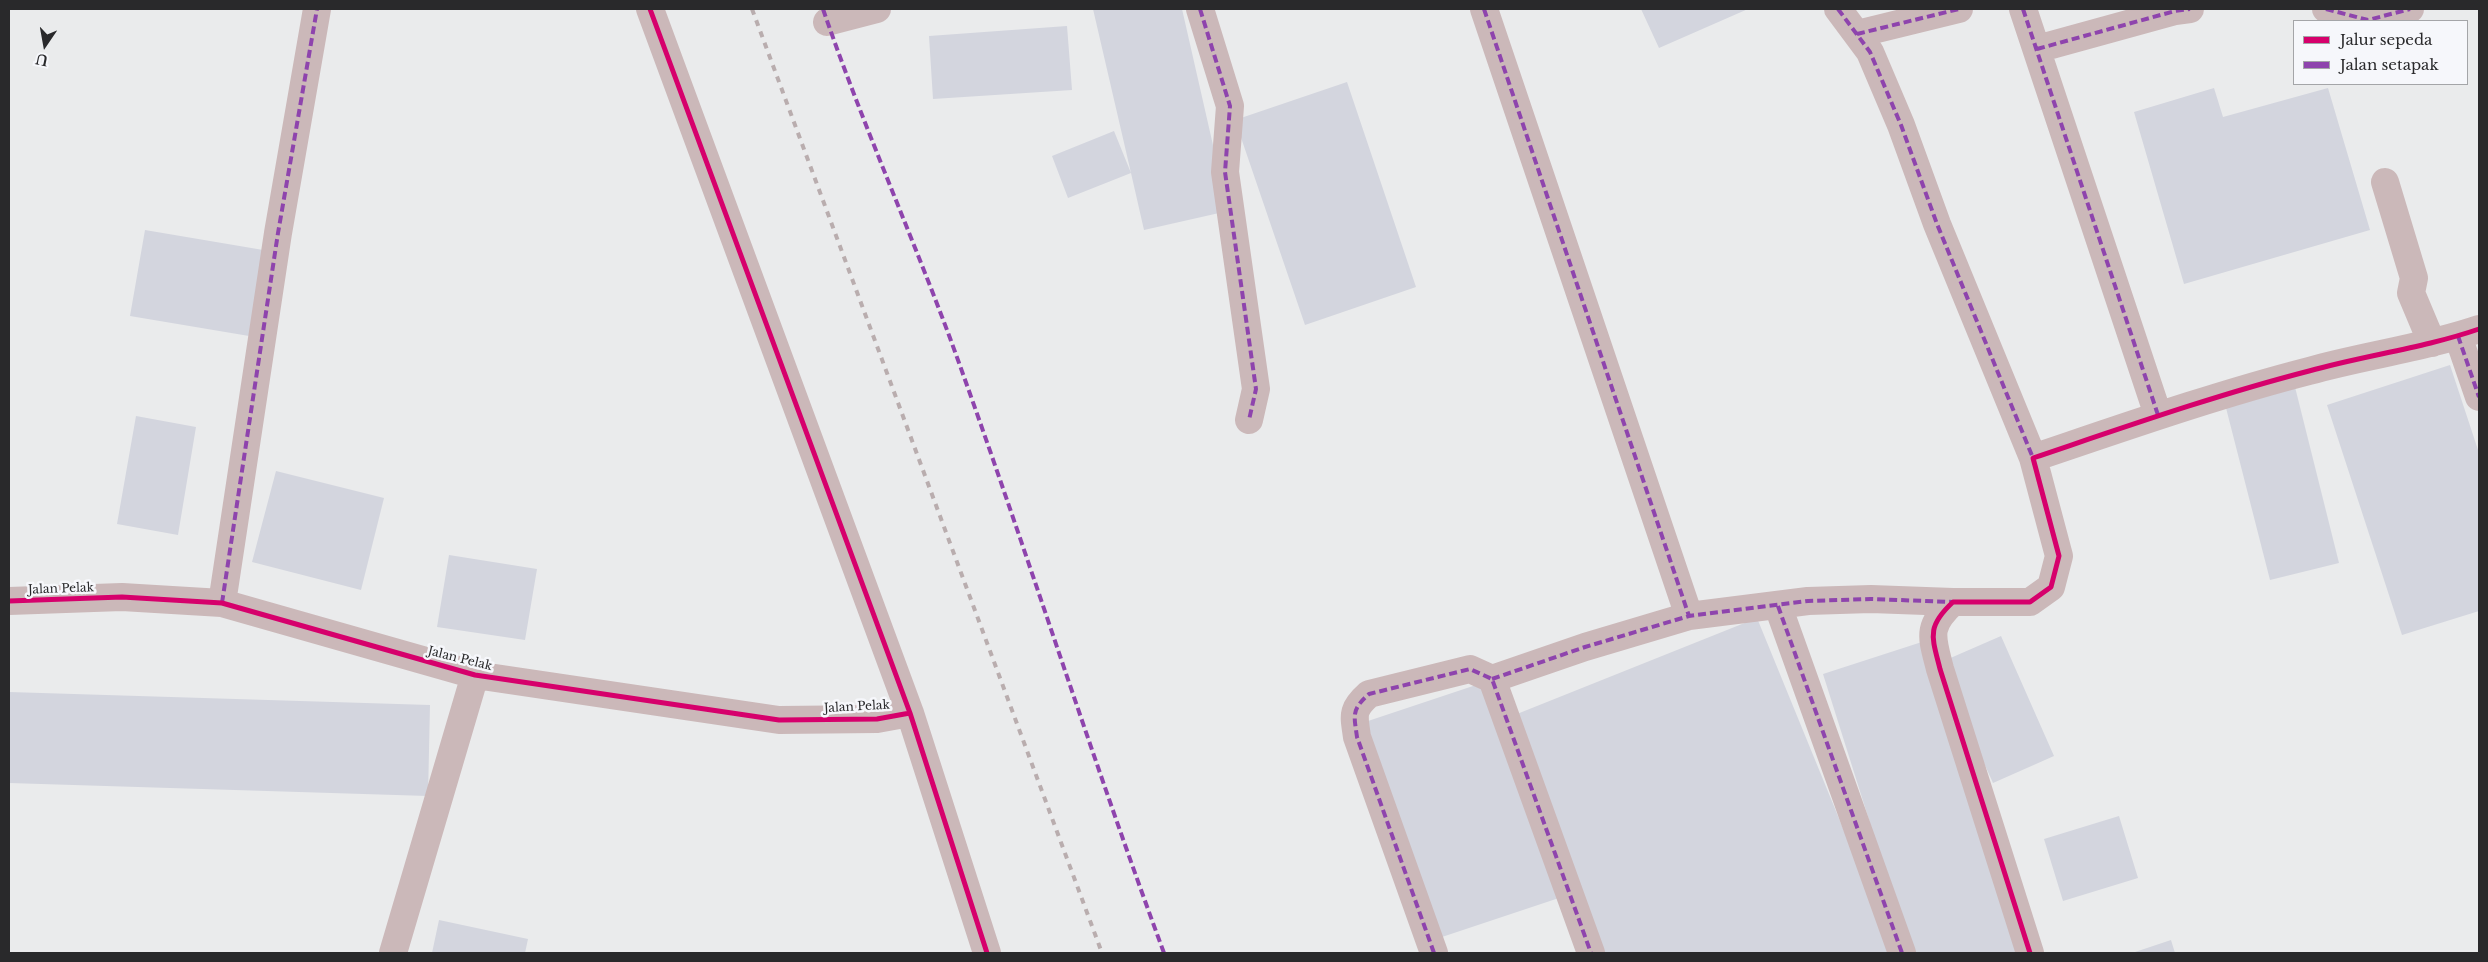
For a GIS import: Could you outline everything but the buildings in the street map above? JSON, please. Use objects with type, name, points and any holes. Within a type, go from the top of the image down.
[{"type":"street","points":[[222,603],[278,233],[317,9]]},
{"type":"street","points":[[650,9],[910,713],[986,953]]},
{"type":"street","points":[[833,21],[875,9]]},
{"type":"street","points":[[1200,9],[1230,106],[1225,172],[1256,389],[1249,420]]},
{"type":"street","points":[[1484,9],[1689,616]]},
{"type":"street","points":[[1434,953],[1357,737],[1355,718],[1357,705],[1369,694],[1470,669],[1492,679],[1585,647],[1689,616],[1808,601],[1871,599],[2030,602],[2051,587],[2059,556],[2033,458],[1937,224],[1901,125],[1870,52],[1838,9]]},
{"type":"street","points":[[1856,34],[1959,9]]},
{"type":"street","points":[[2023,9],[2158,416]]},
{"type":"street","points":[[2037,49],[2175,11],[2190,9]]},
{"type":"street","points":[[2326,9],[2366,14],[2410,9]]},
{"type":"street","points":[[2385,182],[2414,278],[2411,294],[2432,344]]},
{"type":"street","points":[[2033,458],[2158,416],[2310,370],[2432,344],[2469,332],[2479,396]]},
{"type":"street","name":"Jalan Pelak","points":[[9,601],[122,597],[222,603],[475,675],[779,720],[878,719],[910,713]]},
{"type":"street","points":[[1953,602],[1932,631],[1933,640],[1940,669],[2030,953]]},
{"type":"street","points":[[1778,606],[1902,953]]},
{"type":"street","points":[[393,953],[475,675]]},
{"type":"street","points":[[1492,679],[1591,953]]},
{"type":"railway","points":[[752,9],[1102,953]]},
{"type":"marked path","points":[[222,603],[278,233],[317,9]]},
{"type":"marked path","points":[[823,9],[853,92],[950,338],[1109,800],[1164,953]]},
{"type":"marked path","points":[[1200,9],[1230,106],[1225,172],[1256,389],[1249,420]]},
{"type":"marked path","points":[[1484,9],[1689,616]]},
{"type":"marked path","points":[[1838,9],[1870,52],[1901,125],[1937,224],[2033,458]]},
{"type":"marked path","points":[[1857,34],[1959,9]]},
{"type":"marked path","points":[[2023,9],[2158,415]]},
{"type":"marked path","points":[[2037,49],[2175,11],[2190,9]]},
{"type":"marked path","points":[[2326,9],[2368,20],[2410,9]]},
{"type":"marked path","points":[[2458,336],[2479,397]]},
{"type":"marked path","points":[[1492,679],[1585,647],[1689,616],[1808,601],[1871,599],[1953,602]]},
{"type":"marked path","points":[[1778,606],[1902,953]]},
{"type":"marked path","points":[[1434,953],[1357,737],[1355,713],[1359,704],[1369,694],[1470,669],[1492,679],[1591,953]]},
{"type":"cycle path","points":[[650,9],[910,713],[987,953]]},
{"type":"cycle path","points":[[2030,953],[1940,669],[1933,633],[1938,619],[1953,602],[2030,602],[2051,587],[2059,556],[2033,458],[2274,380],[2330,365],[2458,336],[2479,329]]},
{"type":"cycle path","points":[[9,601],[122,597],[222,603],[475,675],[779,720],[877,719],[910,713]]}]
